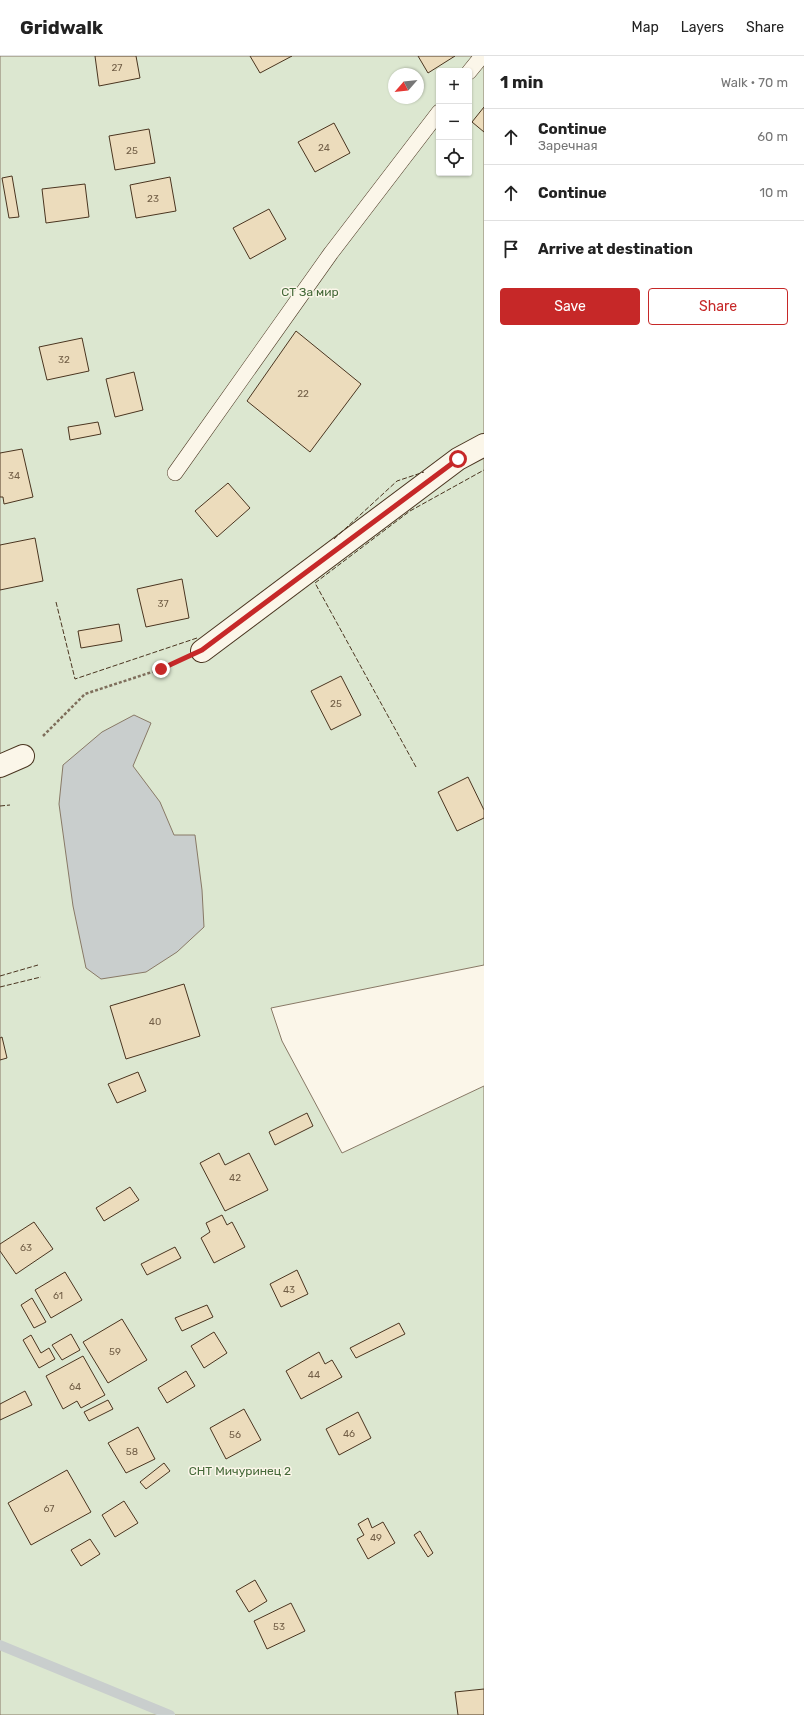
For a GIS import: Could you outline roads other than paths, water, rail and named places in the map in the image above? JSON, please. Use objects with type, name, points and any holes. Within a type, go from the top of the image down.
[{"type":"street","points":[[202,650],[458,459],[484,445]]},
{"type":"street","points":[[0,766],[23,756]]},
{"type":"lane","points":[[472,68],[482,56]]},
{"type":"lane","points":[[175,473],[331,253],[436,116]]},
{"type":"waterway","points":[[0,1645],[170,1715]]},
{"type":"park label","name":"СТ За мир","points":[[310,292]]},
{"type":"park label","name":"СНТ Мичуринец 2","points":[[240,1471]]}]
